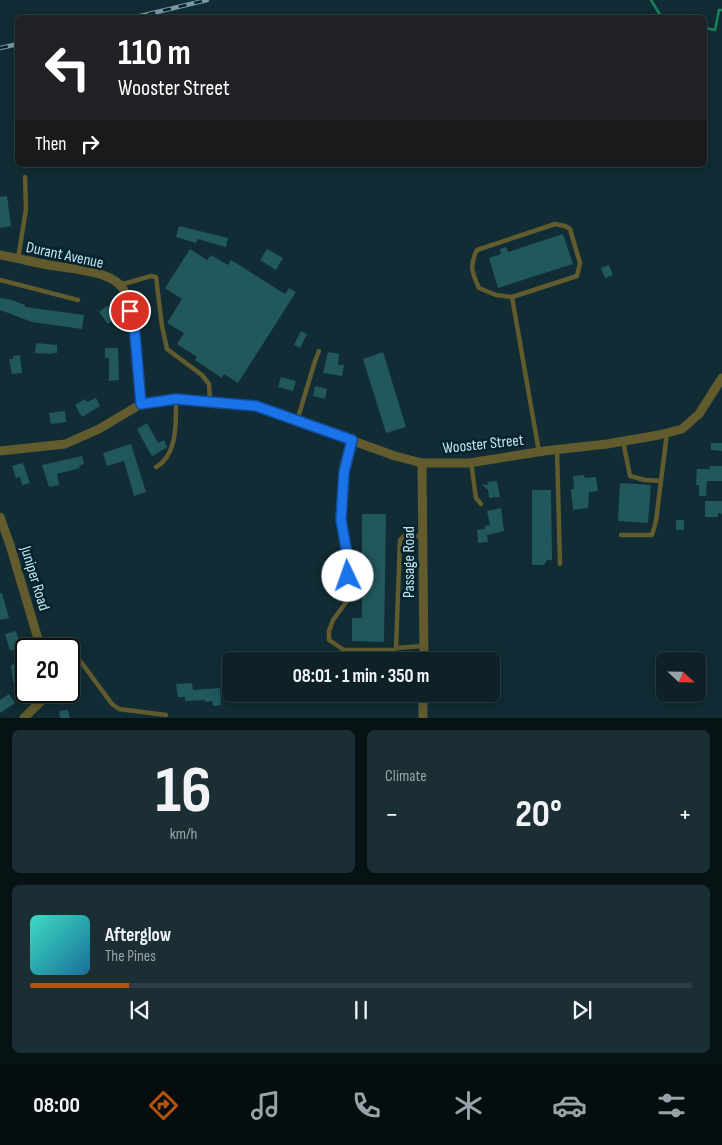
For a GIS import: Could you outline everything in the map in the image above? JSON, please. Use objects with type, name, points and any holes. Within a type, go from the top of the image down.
[{"type":"street","name":"Durant Avenue","points":[[0,255],[91,272],[106,277],[120,285],[127,298],[134,324],[141,404]]},
{"type":"street","name":"Wooster Street","points":[[0,451],[64,444],[99,429],[141,404],[176,399],[256,406],[395,456],[422,463],[472,462],[624,441],[682,429],[699,414],[722,378]]},
{"type":"street","name":"Passage Road","points":[[422,463],[424,652]]},
{"type":"street","name":"Juniper Road","points":[[0,517],[13,553],[38,638]]},
{"type":"street","points":[[423,702],[423,718]]},
{"type":"street","points":[[24,718],[39,703]]},
{"type":"lane","points":[[18,259],[26,209],[25,177]]},
{"type":"lane","points":[[555,224],[570,229],[580,263],[577,276],[512,297],[496,295],[479,288],[471,261],[477,250],[555,224]]},
{"type":"lane","points":[[120,285],[151,276],[156,277],[167,349],[205,379],[209,384],[210,402]]},
{"type":"lane","points":[[0,280],[78,300]]},
{"type":"lane","points":[[512,297],[539,452]]},
{"type":"lane","points":[[297,421],[315,361],[320,351]]},
{"type":"lane","points":[[156,467],[166,460],[170,451],[176,419],[176,399]]},
{"type":"lane","points":[[621,535],[652,535],[656,521],[667,433]]},
{"type":"lane","points":[[352,440],[344,472],[341,520],[346,548],[347,601],[334,620],[329,631],[329,640],[344,650],[394,650],[396,648],[424,646]]},
{"type":"lane","points":[[624,441],[630,476],[645,480],[661,481]]},
{"type":"lane","points":[[556,450],[560,564]]},
{"type":"lane","points":[[472,462],[476,498],[481,504]]},
{"type":"lane","points":[[396,648],[400,540],[404,536],[423,536]]},
{"type":"lane","points":[[80,659],[112,704],[119,709],[166,715]]},
{"type":"building","points":[[7,196],[11,226],[0,228],[0,197]]},
{"type":"building","points":[[179,226],[228,238],[226,247],[198,239],[196,243],[176,237]]},
{"type":"building","points":[[563,234],[573,264],[498,288],[489,258],[501,254],[500,249],[506,247],[508,252]]},
{"type":"building","points":[[190,249],[207,260],[211,255],[228,265],[231,260],[285,294],[289,288],[296,292],[238,383],[224,374],[222,378],[195,360],[197,357],[177,344],[184,333],[167,323],[182,299],[165,288]]},
{"type":"building","points":[[267,249],[283,258],[276,270],[260,260]]},
{"type":"building","points":[[609,265],[613,275],[605,278],[601,268]]},
{"type":"building","points":[[0,298],[12,300],[25,305],[25,307],[84,315],[82,329],[32,322],[0,310]]},
{"type":"building","points":[[107,306],[116,318],[108,324],[99,312]]},
{"type":"building","points":[[301,331],[307,334],[300,348],[294,345]]},
{"type":"building","points":[[36,343],[57,345],[57,353],[35,353]]},
{"type":"building","points":[[105,348],[118,348],[119,380],[109,381],[109,358],[105,358]]},
{"type":"building","points":[[328,352],[339,354],[338,365],[344,365],[342,376],[323,373]]},
{"type":"building","points":[[383,352],[406,427],[386,433],[363,359]]},
{"type":"building","points":[[20,355],[22,373],[12,374],[9,359]]},
{"type":"building","points":[[281,377],[296,381],[293,391],[278,387]]},
{"type":"building","points":[[315,386],[327,389],[325,399],[313,396]]},
{"type":"building","points":[[96,398],[100,406],[82,417],[75,405],[85,399],[87,402]]},
{"type":"building","points":[[65,411],[66,422],[51,424],[49,413]]},
{"type":"building","points":[[147,423],[158,443],[164,440],[167,447],[153,456],[137,429]]},
{"type":"building","points":[[711,443],[722,443],[722,451],[711,450]]},
{"type":"building","points":[[131,444],[146,492],[134,496],[124,461],[107,466],[103,453]]},
{"type":"building","points":[[82,456],[84,464],[79,466],[80,468],[57,474],[59,485],[49,487],[42,465]]},
{"type":"building","points":[[23,463],[30,483],[22,485],[20,477],[16,478],[12,466]]},
{"type":"building","points":[[710,466],[722,466],[722,481],[707,481],[706,496],[699,496],[699,485],[696,485],[697,469],[710,469]]},
{"type":"building","points":[[584,475],[585,478],[596,477],[598,491],[589,492],[588,508],[573,510],[571,489],[574,489],[573,476]]},
{"type":"building","points":[[497,481],[500,497],[489,498],[488,490],[481,484],[488,485],[487,482]]},
{"type":"building","points":[[620,483],[651,485],[648,523],[618,521]]},
{"type":"building","points":[[532,490],[551,490],[552,560],[547,560],[544,565],[532,565]]},
{"type":"building","points":[[705,501],[722,501],[722,514],[718,513],[718,517],[705,517]]},
{"type":"building","points":[[501,508],[504,531],[487,535],[488,542],[478,543],[477,530],[485,529],[485,526],[490,525],[487,511]]},
{"type":"building","points":[[362,514],[386,514],[384,642],[352,641],[352,618],[362,618],[362,572],[360,572],[360,565],[362,565]]},
{"type":"building","points":[[676,520],[684,520],[684,530],[676,530]]},
{"type":"building","points":[[0,593],[2,593],[9,618],[0,620]]},
{"type":"building","points":[[16,631],[18,638],[15,638],[15,649],[10,651],[5,634]]},
{"type":"building","points":[[15,664],[15,682],[13,682],[11,665]]},
{"type":"building","points":[[192,683],[193,690],[220,688],[221,705],[213,706],[212,701],[205,702],[205,700],[185,701],[185,697],[178,697],[176,684]]},
{"type":"building","points":[[9,694],[15,703],[0,713],[0,700]]},
{"type":"building","points":[[68,710],[70,718],[60,718],[59,711]]},
{"type":"waterway","points":[[651,0],[660,15]]},
{"type":"waterway","points":[[707,28],[715,30],[719,10],[722,10]]},
{"type":"railway","points":[[144,15],[207,0]]},
{"type":"railway","points":[[0,48],[15,45]]},
{"type":"route","points":[[130,311],[134,324],[141,404],[176,399],[256,406],[352,440],[344,472],[341,520],[348,576]]}]
